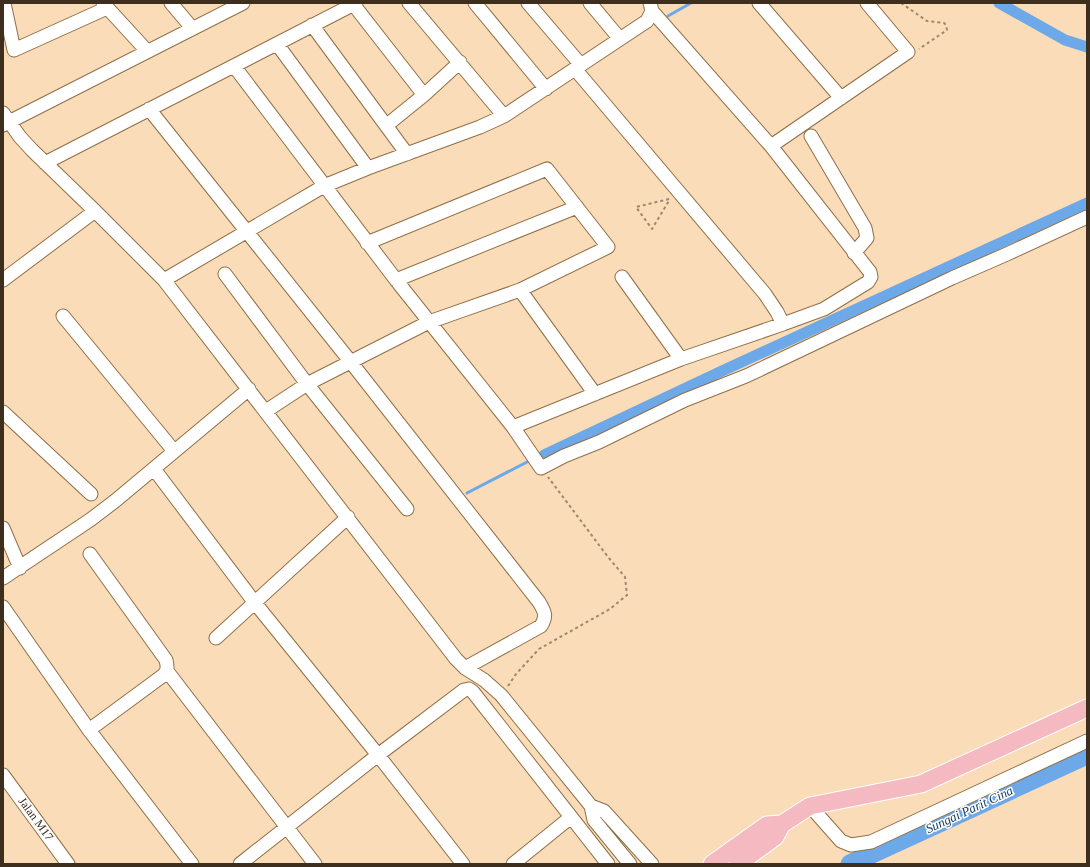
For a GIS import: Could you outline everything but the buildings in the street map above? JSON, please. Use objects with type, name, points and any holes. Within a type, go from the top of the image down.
[{"type":"main road","points":[[738,864],[775,837],[782,824],[810,806],[921,784],[1087,708]]},
{"type":"main road","points":[[712,864],[767,824],[782,824]]},
{"type":"street","points":[[4,3],[14,50],[105,5],[147,51]]},
{"type":"street","points":[[172,3],[192,28]]},
{"type":"street","points":[[409,3],[504,116]]},
{"type":"street","points":[[475,3],[546,89]]},
{"type":"street","points":[[528,3],[578,67],[765,294],[783,324]]},
{"type":"street","points":[[590,3],[620,39]]},
{"type":"street","points":[[759,3],[841,98]]},
{"type":"street","points":[[772,146],[908,52],[867,3]]},
{"type":"street","points":[[237,4],[147,51],[5,120],[20,137],[164,280],[456,659],[465,668],[484,680],[501,695],[592,806],[604,811],[652,864]]},
{"type":"street","points":[[45,162],[354,4],[424,95]]},
{"type":"street","points":[[164,280],[324,186],[368,168],[480,127],[504,116],[647,21],[651,7]]},
{"type":"street","points":[[513,427],[681,359],[824,309],[868,282],[871,277],[870,272],[772,146],[651,7]]},
{"type":"street","points":[[312,25],[407,154]]},
{"type":"street","points":[[277,44],[368,168]]},
{"type":"street","points":[[387,125],[424,95],[460,62]]},
{"type":"street","points":[[234,66],[428,322],[513,427],[541,468],[686,400],[746,376],[952,278],[1087,217]]},
{"type":"street","points":[[149,109],[350,362],[544,610],[545,619],[541,626],[465,668]]},
{"type":"street","points":[[811,136],[865,228],[866,238],[854,253]]},
{"type":"street","points":[[266,411],[308,384],[428,322],[520,290],[608,247],[547,168],[367,243]]},
{"type":"street","points":[[396,280],[577,207]]},
{"type":"street","points":[[3,280],[95,211]]},
{"type":"street","points":[[225,274],[308,384],[407,509]]},
{"type":"street","points":[[622,277],[681,359]]},
{"type":"street","points":[[520,290],[595,394]]},
{"type":"street","points":[[63,316],[174,451]]},
{"type":"street","points":[[3,578],[90,520],[154,470],[174,451],[249,389]]},
{"type":"street","points":[[3,412],[91,494]]},
{"type":"street","points":[[154,470],[255,603],[378,755],[463,864]]},
{"type":"street","points":[[216,638],[348,518]]},
{"type":"street","points":[[3,528],[20,568]]},
{"type":"street","points":[[89,730],[161,677],[167,671],[168,666],[166,660],[90,554]]},
{"type":"street","points":[[3,607],[89,730],[192,864]]},
{"type":"street","points":[[167,671],[315,864]]},
{"type":"street","points":[[240,864],[378,755],[464,690],[469,689],[473,692],[608,864]]},
{"type":"street","points":[[810,806],[842,841],[851,845],[870,842],[1087,741]]},
{"type":"street","name":"Jalan M17","points":[[3,775],[68,864]]},
{"type":"street","points":[[592,806],[594,820],[630,864]]},
{"type":"street","points":[[513,864],[571,817]]},
{"type":"path","points":[[901,3],[927,21],[944,23],[946,25],[946,30],[920,49],[908,52]]},
{"type":"path","points":[[669,200],[652,229],[636,207],[669,200]]},
{"type":"path","points":[[501,695],[516,674],[539,650],[610,609],[627,595],[625,577],[608,557],[541,468]]},
{"type":"waterway","points":[[668,16],[691,3]]},
{"type":"waterway","points":[[999,3],[1065,40],[1087,47]]},
{"type":"waterway","points":[[544,455],[722,371],[1087,203]]},
{"type":"waterway","points":[[467,493],[529,461]]},
{"type":"waterway","name":"Sungai Parit Cina","points":[[850,864],[1087,755]]}]
